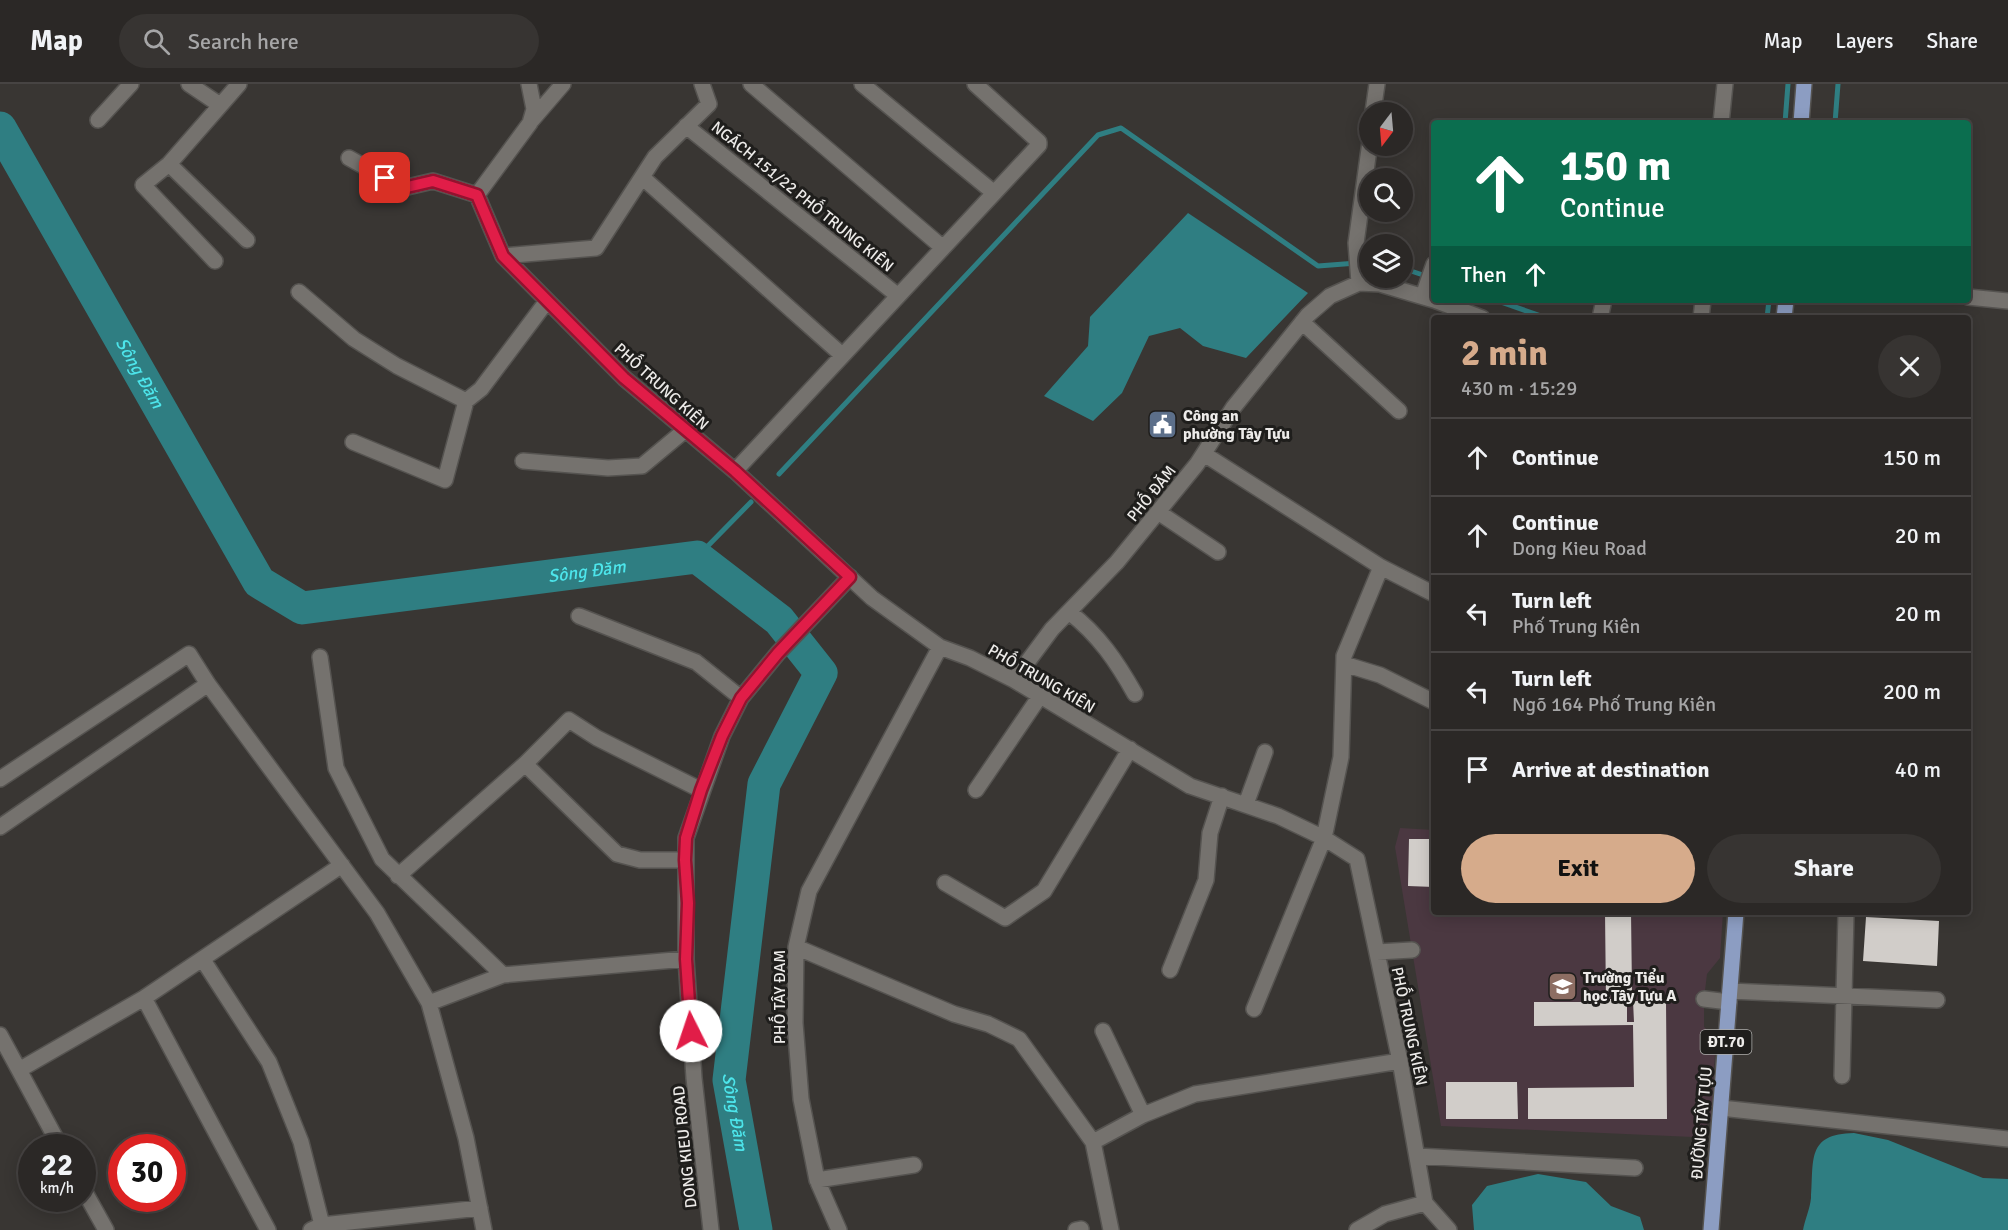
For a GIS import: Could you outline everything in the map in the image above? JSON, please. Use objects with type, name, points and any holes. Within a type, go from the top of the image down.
[{"type":"main road","points":[[1801,120],[1804,84]]},
{"type":"main road","name":"ĐƯỜNG TÂY TỰU","points":[[1711,1230],[1736,915]]},
{"type":"street","points":[[98,120],[131,84]]},
{"type":"street","points":[[189,84],[220,105]]},
{"type":"street","points":[[215,261],[143,185],[169,164],[239,84]]},
{"type":"street","points":[[529,84],[534,109],[530,123]]},
{"type":"street","points":[[349,158],[403,188],[433,181],[477,195],[530,123],[563,84]]},
{"type":"street","points":[[503,256],[596,248],[655,157],[709,104],[702,84]]},
{"type":"street","points":[[751,84],[942,247]]},
{"type":"street","points":[[862,84],[993,192]]},
{"type":"street","points":[[737,474],[897,295],[1039,145],[1016,118],[975,84]]},
{"type":"street","points":[[1374,102],[1377,84]]},
{"type":"street","points":[[1721,120],[1725,84]]},
{"type":"street","name":"NGÁCH 151/22 PHỐ TRUNG KIÊN","points":[[686,126],[897,295]]},
{"type":"street","points":[[1368,156],[1356,243],[1358,279],[1429,297]]},
{"type":"street","points":[[169,164],[247,240]]},
{"type":"street","points":[[642,177],[842,355]]},
{"type":"street","name":"PHỐ TRUNG KIÊN","points":[[477,195],[503,256],[547,301],[624,378],[737,474],[872,598],[940,647],[970,658],[1014,680],[1190,786],[1246,804],[1324,838],[1357,859],[1400,1061],[1425,1203]]},
{"type":"street","name":"PHỐ ĐĂM","points":[[1014,680],[1052,629],[1117,562],[1158,512],[1204,454],[1233,408],[1302,322],[1330,296],[1358,279]]},
{"type":"street","points":[[299,291],[354,339],[397,366],[466,401]]},
{"type":"street","points":[[1971,297],[2008,301]]},
{"type":"street","points":[[353,442],[445,480],[466,401],[481,389],[547,301]]},
{"type":"street","points":[[1444,303],[1474,315]]},
{"type":"street","points":[[1302,322],[1399,411]]},
{"type":"street","points":[[523,461],[608,468],[642,466],[684,431]]},
{"type":"street","points":[[1204,454],[1381,567],[1431,592]]},
{"type":"street","points":[[1158,512],[1218,552]]},
{"type":"street","points":[[1254,1009],[1324,838],[1341,757],[1344,656],[1381,567]]},
{"type":"street","name":"DONG KIEU ROAD","points":[[711,1230],[694,1078],[686,959],[688,903],[686,838],[701,790],[722,736],[741,698],[778,653],[850,577]]},
{"type":"street","points":[[1069,612],[1087,626],[1110,652],[1135,694]]},
{"type":"street","points":[[579,616],[696,662],[741,698]]},
{"type":"street","name":"PHỐ TÂY ĐAM","points":[[839,1230],[817,1180],[801,1099],[795,1023],[796,947],[809,891],[940,647]]},
{"type":"street","points":[[0,779],[189,654],[208,684],[377,913],[429,1003],[466,1138],[484,1230]]},
{"type":"street","points":[[320,657],[336,768],[382,859],[503,975]]},
{"type":"street","points":[[1344,664],[1380,675],[1431,700]]},
{"type":"street","points":[[0,827],[208,684]]},
{"type":"street","points":[[976,790],[1040,696]]},
{"type":"street","points":[[398,876],[525,764],[569,720],[597,738],[701,790]]},
{"type":"street","points":[[945,884],[1005,918],[1016,912],[1044,891],[1130,749]]},
{"type":"street","points":[[1246,804],[1265,752]]},
{"type":"street","points":[[525,764],[617,854],[640,860],[685,860]]},
{"type":"street","points":[[1170,970],[1206,880],[1210,833],[1222,796]]},
{"type":"street","points":[[19,1070],[144,998],[342,865]]},
{"type":"street","points":[[1842,1076],[1846,915]]},
{"type":"street","points":[[796,947],[954,1014],[988,1024],[1019,1039],[1093,1142],[1111,1230]]},
{"type":"street","points":[[1377,952],[1412,950]]},
{"type":"street","points":[[429,1003],[503,975],[686,959]]},
{"type":"street","points":[[203,960],[269,1062],[301,1142],[317,1227],[480,1208]]},
{"type":"street","points":[[1704,999],[1844,996],[1937,1000]]},
{"type":"street","points":[[144,998],[268,1230]]},
{"type":"street","points":[[1103,1031],[1143,1115]]},
{"type":"street","points":[[0,1035],[53,1134]]},
{"type":"street","points":[[1093,1142],[1143,1115],[1195,1094],[1400,1061]]},
{"type":"street","points":[[1721,1108],[2008,1139]]},
{"type":"street","points":[[1417,1156],[1635,1168]]},
{"type":"street","points":[[817,1180],[914,1165]]},
{"type":"street","points":[[1357,1230],[1385,1214],[1425,1203],[1449,1230]]},
{"type":"street","points":[[96,1212],[106,1230]]},
{"type":"shaded area","name":"Trường Tiểu học Tây Tựu A","points":[[1400,828],[1431,830],[1431,915],[1723,915],[1720,958],[1707,974],[1704,999],[1704,1027],[1716,1038],[1711,1121],[1693,1137],[1441,1126],[1395,847]]},
{"type":"water","points":[[1188,213],[1308,293],[1246,358],[1203,346],[1180,328],[1149,336],[1122,393],[1093,421],[1044,396],[1088,346],[1090,317]]},
{"type":"water","points":[[1854,1133],[1888,1140],[1983,1178],[2008,1179],[2008,1230],[1803,1230],[1810,1202],[1813,1161],[1820,1144],[1827,1138]]},
{"type":"water","points":[[1538,1174],[1586,1182],[1611,1206],[1640,1217],[1644,1230],[1474,1230],[1472,1205],[1487,1186]]},
{"type":"building","points":[[1409,839],[1431,839],[1431,887],[1408,886]]},
{"type":"building","points":[[1605,915],[1631,915],[1632,991],[1610,991],[1610,999],[1627,999],[1627,1022],[1634,1022],[1633,1001],[1666,1001],[1667,1119],[1528,1119],[1528,1088],[1634,1087],[1633,1025],[1534,1026],[1534,1002],[1606,1002]]},
{"type":"building","points":[[1866,917],[1939,921],[1937,966],[1863,961]]},
{"type":"building","points":[[1446,1082],[1517,1082],[1518,1119],[1446,1119]]},
{"type":"waterway","points":[[1785,120],[1788,84]]},
{"type":"waterway","points":[[1835,120],[1838,84]]},
{"type":"waterway","name":"Sông Đăm","points":[[0,128],[259,582],[302,608],[697,557],[779,620],[821,673],[764,784],[729,1080],[756,1230]]},
{"type":"waterway","points":[[779,474],[1098,135],[1121,128],[1318,266],[1359,263]]},
{"type":"waterway","points":[[1413,272],[1429,277]]},
{"type":"waterway","points":[[1504,303],[1538,315]]},
{"type":"waterway","points":[[1767,315],[1769,303]]},
{"type":"waterway","points":[[697,557],[751,502]]},
{"type":"place","name":"Công an phường Tây Tựu","points":[[1162,424]]},
{"type":"place","name":"Trường Tiểu học Tây Tựu A","points":[[1562,986]]},
{"type":"route","points":[[385,178],[403,188],[433,181],[477,195],[503,256],[624,378],[684,431],[735,471],[850,577],[778,653],[741,698],[722,736],[701,790],[686,838],[685,860],[688,903],[686,959],[691,1031]]}]
